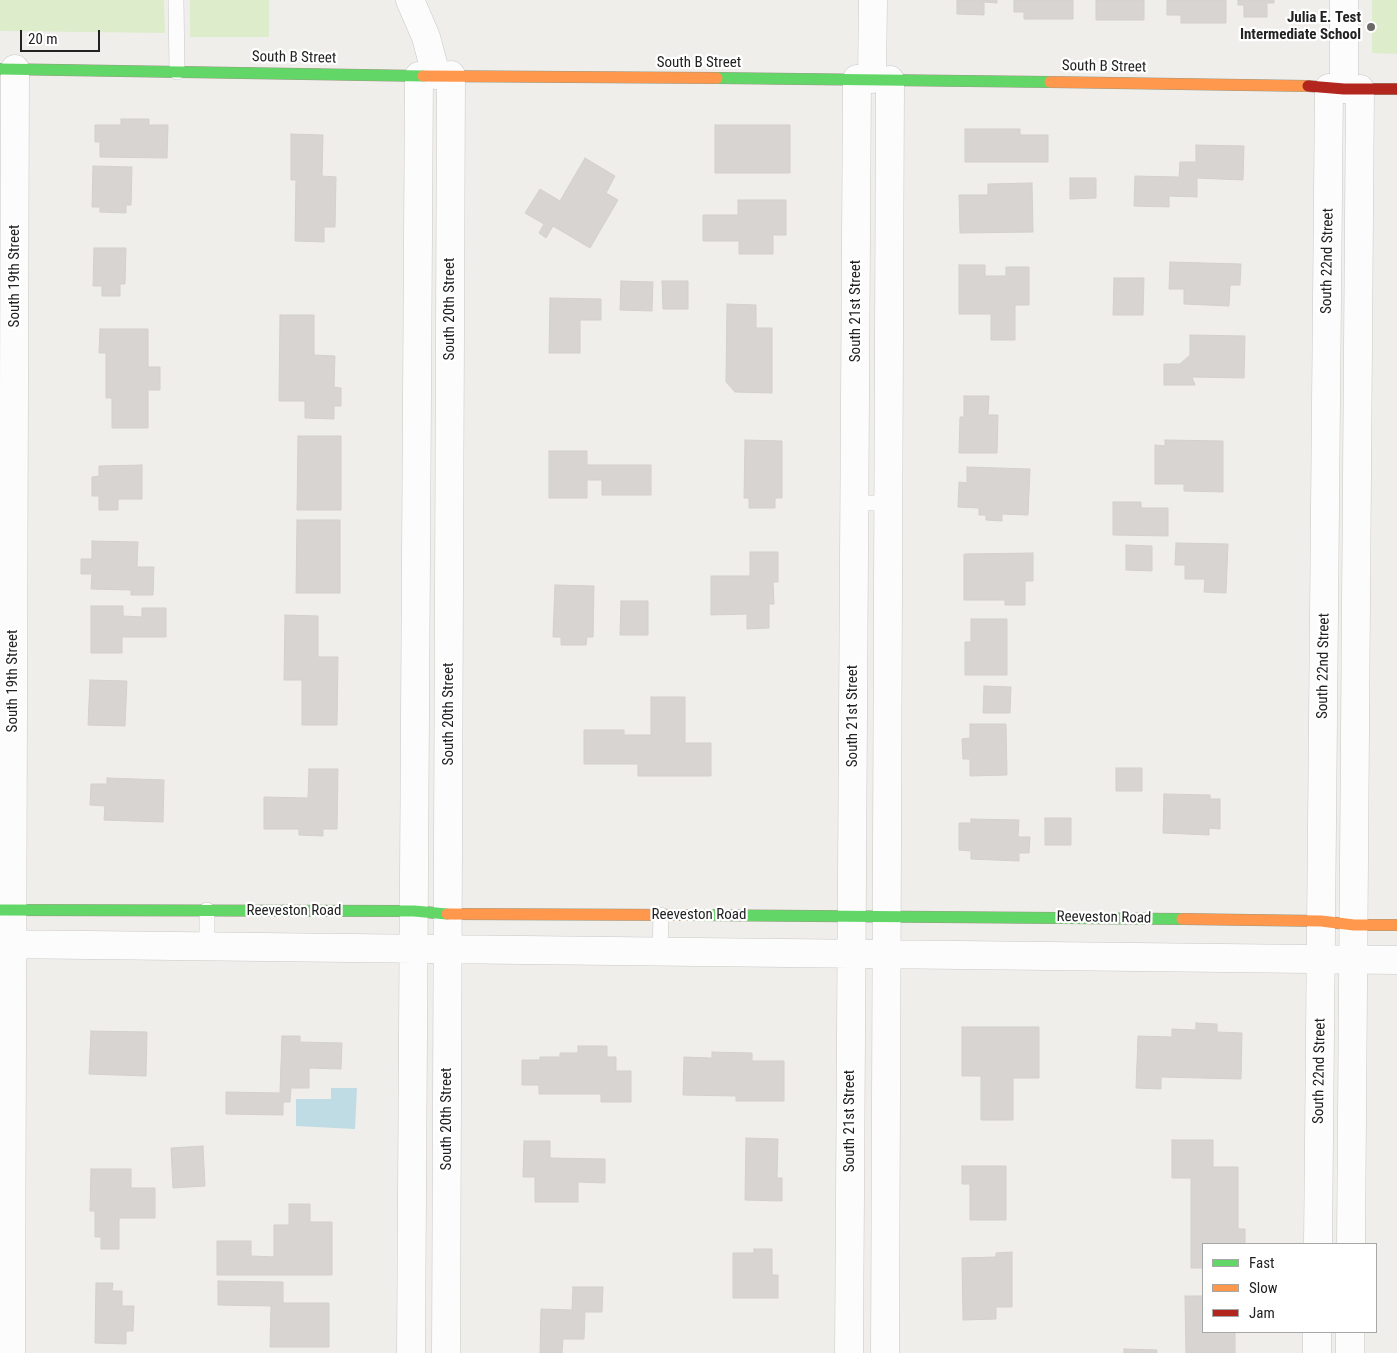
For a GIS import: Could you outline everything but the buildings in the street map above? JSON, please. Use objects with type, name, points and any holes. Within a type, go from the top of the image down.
[{"type":"street","name":"South 20th Street","points":[[410,0],[426,37],[436,76],[450,470],[446,1353]]},
{"type":"street","name":"South 21st Street","points":[[873,0],[873,80],[888,503],[885,1353]]},
{"type":"street","name":"South 22nd Street","points":[[1344,0],[1344,88],[1357,501],[1351,1243]]},
{"type":"street","name":"South B Street","points":[[8,69],[436,76],[1288,85],[1397,89]]},
{"type":"street","name":"South 19th Street","points":[[8,69],[6,1236],[11,1353]]},
{"type":"street","name":"South 20th Street","points":[[411,1353],[417,472],[436,76]]},
{"type":"street","name":"South 21st Street","points":[[849,1353],[854,503],[873,80]]},
{"type":"street","name":"South 22nd Street","points":[[1318,1243],[1325,503],[1344,88]]},
{"type":"street","name":"Reeveston Road","points":[[6,910],[852,915],[1321,921],[1354,925],[1397,926]]},
{"type":"street","points":[[6,945],[1397,960]]},
{"type":"street","points":[[1317,1333],[1317,1353]]},
{"type":"street","points":[[1350,1333],[1350,1353]]},
{"type":"lane","points":[[176,0],[177,72]]},
{"type":"lane","points":[[417,472],[450,470]]},
{"type":"lane","points":[[1325,503],[1357,501]]},
{"type":"lane","points":[[854,503],[888,503]]},
{"type":"lane","points":[[207,910],[207,947]]},
{"type":"lane","points":[[660,952],[662,915]]},
{"type":"green space","points":[[0,0],[164,0],[165,33],[0,31]]},
{"type":"green space","points":[[190,0],[269,0],[269,37],[190,37]]},
{"type":"green space","points":[[1372,0],[1397,0],[1397,54],[1372,53]]},
{"type":"water","points":[[331,1088],[357,1088],[355,1129],[296,1126],[296,1099],[331,1099]]},
{"type":"traffic: fast","points":[[0,69],[423,76]]},
{"type":"traffic: fast","points":[[717,78],[1050,82]]},
{"type":"traffic: fast","points":[[0,910],[414,911],[447,914]]},
{"type":"traffic: fast","points":[[690,915],[1182,919]]},
{"type":"traffic: slow","points":[[423,76],[717,78]]},
{"type":"traffic: slow","points":[[1050,82],[1308,86]]},
{"type":"traffic: slow","points":[[447,914],[690,915]]},
{"type":"traffic: slow","points":[[1182,919],[1321,921],[1354,925],[1397,925]]},
{"type":"traffic: jam","points":[[1308,86],[1344,89],[1397,89]]},
{"type":"place","name":"Julia E. Test Intermediate School","points":[[1371,27]]}]
